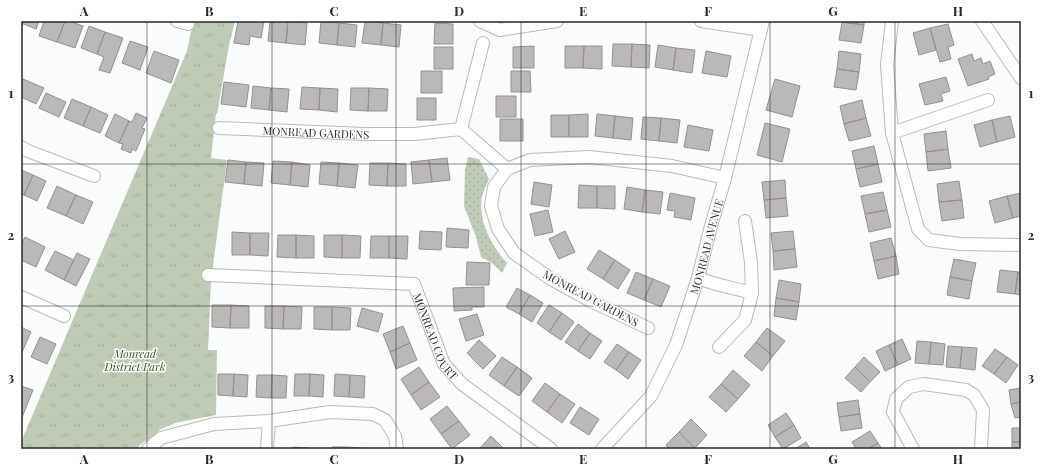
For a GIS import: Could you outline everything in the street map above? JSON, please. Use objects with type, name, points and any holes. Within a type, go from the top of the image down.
[{"type":"street","points":[[480,21],[500,30],[557,21]]},
{"type":"street","points":[[701,21],[762,26]]},
{"type":"street","points":[[892,21],[887,65],[892,133],[918,229],[929,240],[960,244],[1021,245]]},
{"type":"street","points":[[982,21],[1021,78]]},
{"type":"street","name":"MONREAD AVENUE","points":[[602,449],[651,396],[676,345],[698,278],[725,178],[762,26]]},
{"type":"street","points":[[483,44],[461,129],[507,168],[530,160],[589,157],[672,166],[725,178]]},
{"type":"street","points":[[892,133],[988,100]]},
{"type":"street","name":"MONREAD GARDENS","points":[[219,128],[365,134],[414,134],[461,129]]},
{"type":"street","points":[[21,147],[94,176]]},
{"type":"street","name":"MONREAD GARDENS","points":[[507,168],[494,187],[490,206],[498,229],[514,253],[551,279],[591,301],[648,328]]},
{"type":"street","points":[[719,348],[745,320],[752,293],[751,262],[745,221]]},
{"type":"street","name":"MONREAD COURT","points":[[208,275],[414,284],[444,364],[462,384],[551,449]]},
{"type":"street","points":[[698,278],[752,293]]},
{"type":"street","points":[[21,297],[64,316]]},
{"type":"street","points":[[913,449],[893,412],[896,399],[909,387],[924,384],[966,390],[974,396],[983,410],[982,449]]},
{"type":"street","points":[[148,449],[161,438],[214,424],[269,421],[330,412],[373,414],[385,420],[395,436],[397,449]]},
{"type":"street","points":[[267,449],[269,421]]},
{"type":"green space","name":"Monread District Park","points":[[193,21],[235,21],[216,114],[211,158],[227,160],[211,281],[208,350],[217,350],[216,415],[175,423],[159,430],[159,434],[147,440],[136,449],[21,449],[21,442],[187,51]]},
{"type":"green space","points":[[468,157],[479,159],[489,179],[482,196],[482,214],[491,241],[507,263],[502,273],[492,263],[481,257],[476,237],[464,206],[465,170]]},
{"type":"building","points":[[21,21],[39,21],[36,29],[21,23]]},
{"type":"building","points":[[44,21],[65,21],[57,42],[39,36]]},
{"type":"building","points":[[65,21],[83,26],[75,48],[57,42]]},
{"type":"building","points":[[238,21],[264,21],[261,38],[250,36],[249,45],[234,43]]},
{"type":"building","points":[[270,21],[288,21],[286,43],[268,41]]},
{"type":"building","points":[[288,21],[307,23],[305,45],[286,43]]},
{"type":"building","points":[[321,21],[339,23],[337,45],[319,43]]},
{"type":"building","points":[[365,21],[383,23],[381,45],[362,43]]},
{"type":"building","points":[[864,21],[864,25],[842,22]]},
{"type":"building","points":[[842,22],[864,25],[861,43],[839,40]]},
{"type":"building","points":[[339,23],[357,25],[355,47],[337,45]]},
{"type":"building","points":[[383,23],[401,25],[399,47],[381,45]]},
{"type":"building","points":[[435,23],[453,24],[453,44],[434,44]]},
{"type":"building","points":[[948,24],[954,45],[948,47],[951,59],[940,62],[930,28]]},
{"type":"building","points":[[89,26],[105,32],[97,54],[81,48]]},
{"type":"building","points":[[930,28],[936,50],[919,55],[913,33]]},
{"type":"building","points":[[105,32],[123,38],[110,73],[99,70],[104,57],[97,54]]},
{"type":"building","points":[[130,41],[148,47],[140,70],[122,63]]},
{"type":"building","points":[[613,44],[632,44],[631,67],[612,66]]},
{"type":"building","points":[[632,44],[650,45],[649,68],[631,67]]},
{"type":"building","points":[[658,45],[676,48],[673,70],[655,67]]},
{"type":"building","points":[[534,46],[534,68],[513,68],[513,47]]},
{"type":"building","points":[[565,46],[584,46],[583,68],[565,68]]},
{"type":"building","points":[[584,46],[602,46],[602,69],[583,68]]},
{"type":"building","points":[[434,47],[453,47],[453,69],[434,69]]},
{"type":"building","points":[[676,48],[695,50],[692,73],[673,70]]},
{"type":"building","points":[[154,51],[179,60],[171,83],[146,73]]},
{"type":"building","points":[[706,51],[731,56],[727,77],[702,73]]},
{"type":"building","points":[[839,51],[861,54],[859,72],[837,69]]},
{"type":"building","points":[[972,54],[974,61],[981,58],[983,64],[990,61],[995,74],[988,77],[989,79],[968,86],[958,59]]},
{"type":"building","points":[[837,69],[859,72],[856,90],[834,87]]},
{"type":"building","points":[[421,71],[442,71],[442,93],[421,93]]},
{"type":"building","points":[[511,71],[530,71],[531,92],[511,92]]},
{"type":"building","points":[[946,77],[950,91],[941,94],[943,101],[925,105],[919,84]]},
{"type":"building","points":[[23,79],[44,88],[36,104],[21,97],[21,84]]},
{"type":"building","points":[[775,79],[800,86],[792,117],[766,110]]},
{"type":"building","points":[[224,82],[249,85],[246,107],[221,104]]},
{"type":"building","points":[[253,86],[271,88],[269,110],[251,108]]},
{"type":"building","points":[[302,87],[320,88],[319,110],[300,109]]},
{"type":"building","points":[[271,88],[289,89],[287,112],[269,110]]},
{"type":"building","points":[[320,88],[338,89],[337,112],[319,110]]},
{"type":"building","points":[[351,88],[369,88],[368,111],[350,110]]},
{"type":"building","points":[[369,88],[388,89],[387,111],[368,111]]},
{"type":"building","points":[[46,93],[66,102],[59,117],[39,108]]},
{"type":"building","points":[[496,96],[516,96],[516,117],[496,117]]},
{"type":"building","points":[[417,98],[436,98],[436,120],[417,120]]},
{"type":"building","points":[[72,99],[91,107],[83,126],[64,118]]},
{"type":"building","points":[[862,100],[866,118],[844,124],[840,106]]},
{"type":"building","points":[[91,107],[108,115],[100,133],[83,126]]},
{"type":"building","points":[[136,113],[147,118],[142,128],[145,129],[136,151],[132,149],[131,153],[121,149],[123,144],[119,143],[129,121],[132,122]]},
{"type":"building","points":[[115,114],[129,121],[119,143],[105,136]]},
{"type":"building","points":[[588,114],[588,137],[569,137],[569,115]]},
{"type":"building","points":[[597,114],[615,116],[613,138],[595,136]]},
{"type":"building","points":[[551,115],[569,115],[569,137],[551,137]]},
{"type":"building","points":[[615,116],[633,118],[631,140],[613,138]]},
{"type":"building","points":[[1010,116],[1015,137],[997,142],[992,120]]},
{"type":"building","points":[[643,117],[661,118],[659,141],[641,139]]},
{"type":"building","points":[[661,118],[680,120],[677,143],[659,141]]},
{"type":"building","points":[[866,118],[871,136],[849,141],[844,124]]},
{"type":"building","points":[[500,119],[523,119],[523,141],[500,141]]},
{"type":"building","points":[[992,120],[997,142],[980,147],[974,125]]},
{"type":"building","points":[[765,123],[790,129],[782,162],[757,155]]},
{"type":"building","points":[[688,125],[713,130],[709,151],[684,147]]},
{"type":"building","points":[[946,131],[948,149],[926,152],[924,134]]},
{"type":"building","points":[[874,146],[878,164],[856,169],[852,151]]},
{"type":"building","points":[[948,149],[951,168],[928,171],[926,152]]},
{"type":"building","points":[[447,158],[450,180],[432,182],[429,160]]},
{"type":"building","points":[[228,160],[246,162],[244,184],[225,182]]},
{"type":"building","points":[[429,160],[432,182],[413,184],[411,162]]},
{"type":"building","points":[[273,161],[292,162],[290,185],[271,183]]},
{"type":"building","points":[[246,162],[264,163],[262,186],[244,184]]},
{"type":"building","points":[[292,162],[310,165],[308,187],[290,185]]},
{"type":"building","points":[[321,162],[339,163],[337,186],[319,184]]},
{"type":"building","points":[[339,163],[358,165],[355,188],[337,186]]},
{"type":"building","points":[[370,163],[388,163],[387,186],[369,185]]},
{"type":"building","points":[[388,163],[406,164],[406,186],[387,186]]},
{"type":"building","points":[[878,164],[882,182],[860,187],[856,169]]},
{"type":"building","points":[[21,170],[33,175],[24,195],[21,194]]},
{"type":"building","points":[[33,175],[46,181],[37,201],[24,195]]},
{"type":"building","points":[[785,180],[786,198],[764,200],[762,182]]},
{"type":"building","points":[[959,181],[962,200],[939,202],[937,184]]},
{"type":"building","points":[[534,182],[552,185],[549,207],[531,204]]},
{"type":"building","points":[[579,185],[597,186],[597,208],[578,208]]},
{"type":"building","points":[[57,186],[76,195],[66,216],[47,208]]},
{"type":"building","points":[[597,186],[615,186],[615,209],[597,208]]},
{"type":"building","points":[[627,187],[645,190],[642,212],[624,209]]},
{"type":"building","points":[[645,190],[663,192],[660,214],[642,212]]},
{"type":"building","points":[[883,192],[887,210],[865,214],[861,196]]},
{"type":"building","points":[[670,193],[695,198],[691,220],[674,217],[675,211],[667,210]]},
{"type":"building","points":[[1021,193],[1021,216],[1013,218],[1007,196]]},
{"type":"building","points":[[76,195],[93,202],[83,224],[66,216]]},
{"type":"building","points":[[1007,196],[1013,218],[995,223],[989,201]]},
{"type":"building","points":[[786,198],[788,216],[766,218],[764,200]]},
{"type":"building","points":[[962,200],[964,218],[942,221],[939,202]]},
{"type":"building","points":[[548,210],[553,232],[535,236],[530,214]]},
{"type":"building","points":[[887,210],[891,227],[869,232],[865,214]]},
{"type":"building","points":[[447,228],[469,230],[468,248],[446,247]]},
{"type":"building","points":[[420,231],[442,232],[441,250],[419,249]]},
{"type":"building","points":[[565,231],[575,252],[559,259],[549,239]]},
{"type":"building","points":[[793,231],[795,249],[773,251],[771,233]]},
{"type":"building","points":[[232,232],[250,233],[250,255],[232,255]]},
{"type":"building","points":[[250,233],[269,233],[268,256],[250,255]]},
{"type":"building","points":[[278,235],[296,235],[296,258],[277,257]]},
{"type":"building","points":[[296,235],[314,236],[314,258],[296,258]]},
{"type":"building","points":[[324,235],[342,235],[342,258],[324,257]]},
{"type":"building","points":[[342,235],[361,236],[360,258],[342,258]]},
{"type":"building","points":[[371,236],[389,236],[389,258],[370,258]]},
{"type":"building","points":[[389,236],[408,236],[407,259],[389,258]]},
{"type":"building","points":[[25,237],[45,247],[36,267],[21,260],[21,245]]},
{"type":"building","points":[[891,238],[896,256],[874,261],[870,243]]},
{"type":"building","points":[[795,249],[797,267],[774,270],[773,251]]},
{"type":"building","points":[[599,250],[615,260],[603,279],[587,269]]},
{"type":"building","points":[[55,251],[74,260],[64,280],[45,270]]},
{"type":"building","points":[[77,253],[90,259],[76,286],[64,280]]},
{"type":"building","points":[[896,256],[899,274],[878,279],[874,261]]},
{"type":"building","points":[[954,259],[976,263],[972,281],[950,277]]},
{"type":"building","points":[[615,260],[630,270],[618,289],[603,279]]},
{"type":"building","points":[[467,262],[490,263],[489,285],[466,285]]},
{"type":"building","points":[[1000,270],[1018,272],[1015,294],[997,292]]},
{"type":"building","points":[[636,272],[653,279],[644,300],[627,293]]},
{"type":"building","points":[[1018,272],[1021,272],[1021,295],[1015,294]]},
{"type":"building","points":[[950,277],[972,281],[969,299],[947,295]]},
{"type":"building","points":[[653,279],[670,286],[661,307],[644,300]]},
{"type":"building","points":[[779,280],[801,284],[799,302],[776,298]]},
{"type":"building","points":[[484,287],[484,307],[472,307],[472,310],[454,311],[453,288]]},
{"type":"building","points":[[517,288],[530,295],[519,314],[506,307]]},
{"type":"building","points":[[530,295],[543,303],[532,322],[519,314]]},
{"type":"building","points":[[776,298],[799,302],[796,320],[774,316]]},
{"type":"building","points":[[212,305],[231,305],[230,328],[212,327]]},
{"type":"building","points":[[231,305],[249,306],[249,328],[230,328]]},
{"type":"building","points":[[549,305],[562,313],[549,332],[537,323]]},
{"type":"building","points":[[265,306],[284,306],[283,329],[265,328]]},
{"type":"building","points":[[284,306],[302,307],[301,329],[283,329]]},
{"type":"building","points":[[314,307],[332,307],[332,330],[314,329]]},
{"type":"building","points":[[332,307],[351,308],[350,330],[332,330]]},
{"type":"building","points":[[362,308],[383,314],[378,332],[357,326]]},
{"type":"building","points":[[562,313],[574,322],[561,340],[549,332]]},
{"type":"building","points":[[477,314],[484,335],[466,341],[459,319]]},
{"type":"building","points":[[578,324],[590,333],[578,351],[565,342]]},
{"type":"building","points":[[403,326],[410,343],[390,352],[383,334]]},
{"type":"building","points":[[21,327],[31,332],[22,352],[21,352]]},
{"type":"building","points":[[767,328],[785,341],[773,356],[756,342]]},
{"type":"building","points":[[590,333],[602,341],[590,359],[578,351]]},
{"type":"building","points":[[40,337],[56,344],[47,364],[31,357]]},
{"type":"building","points":[[902,339],[911,359],[898,365],[889,345]]},
{"type":"building","points":[[479,340],[496,356],[483,369],[467,353]]},
{"type":"building","points":[[917,341],[931,342],[929,364],[915,363]]},
{"type":"building","points":[[756,342],[773,356],[762,371],[744,356]]},
{"type":"building","points":[[931,342],[945,344],[943,365],[929,364]]},
{"type":"building","points":[[410,343],[417,360],[396,369],[390,352]]},
{"type":"building","points":[[617,344],[629,352],[616,370],[604,362]]},
{"type":"building","points":[[889,345],[898,365],[885,371],[876,351]]},
{"type":"building","points":[[948,346],[962,347],[960,368],[946,367]]},
{"type":"building","points":[[962,347],[977,348],[975,370],[960,368]]},
{"type":"building","points":[[995,349],[1007,357],[994,374],[982,366]]},
{"type":"building","points":[[629,352],[641,360],[628,379],[616,370]]},
{"type":"building","points":[[502,357],[517,367],[504,386],[489,375]]},
{"type":"building","points":[[864,357],[880,372],[870,382],[855,367]]},
{"type":"building","points":[[1007,357],[1018,365],[1006,383],[994,374]]},
{"type":"building","points":[[419,367],[429,382],[411,395],[401,379]]},
{"type":"building","points":[[517,367],[532,378],[519,396],[504,386]]},
{"type":"building","points":[[855,367],[870,382],[861,392],[845,378]]},
{"type":"building","points":[[733,370],[750,385],[738,399],[721,384]]},
{"type":"building","points":[[218,374],[234,374],[233,396],[218,395]]},
{"type":"building","points":[[234,374],[248,375],[247,397],[233,396]]},
{"type":"building","points":[[295,374],[310,374],[309,396],[294,396]]},
{"type":"building","points":[[310,374],[324,375],[323,397],[309,396]]},
{"type":"building","points":[[335,374],[350,375],[349,397],[334,396]]},
{"type":"building","points":[[257,375],[272,375],[271,398],[256,397]]},
{"type":"building","points":[[272,375],[287,376],[286,398],[271,398]]},
{"type":"building","points":[[350,375],[365,376],[364,398],[349,397]]},
{"type":"building","points":[[429,382],[440,397],[421,410],[411,395]]},
{"type":"building","points":[[545,383],[560,394],[547,412],[532,401]]},
{"type":"building","points":[[721,384],[738,399],[726,412],[709,397]]},
{"type":"building","points":[[21,386],[33,390],[21,420]]},
{"type":"building","points":[[1021,388],[1021,402],[1011,404],[1009,390]]},
{"type":"building","points":[[560,394],[575,404],[562,423],[547,412]]},
{"type":"building","points":[[858,400],[860,414],[839,417],[837,403]]},
{"type":"building","points":[[1021,402],[1021,417],[1015,418],[1011,404]]},
{"type":"building","points":[[447,406],[459,421],[441,434],[430,419]]},
{"type":"building","points":[[580,407],[599,419],[589,435],[570,423]]},
{"type":"building","points":[[786,413],[794,425],[775,437],[768,425]]},
{"type":"building","points":[[860,414],[862,428],[841,431],[839,417]]},
{"type":"building","points":[[691,419],[707,435],[695,448],[679,432]]},
{"type":"building","points":[[459,421],[470,435],[452,449],[441,434]]},
{"type":"building","points":[[794,425],[801,438],[783,449],[775,437]]},
{"type":"building","points":[[1012,428],[1021,428],[1021,442],[1012,442]]},
{"type":"building","points":[[870,431],[878,443],[867,449],[856,449],[852,442]]},
{"type":"building","points":[[679,432],[695,448],[694,449],[669,449],[666,445]]},
{"type":"building","points":[[491,436],[504,449],[479,449]]},
{"type":"building","points":[[806,442],[810,449],[795,449]]},
{"type":"building","points":[[1012,442],[1021,442],[1021,449],[1012,449]]},
{"type":"building","points":[[878,443],[882,449],[867,449]]},
{"type":"building","points":[[293,447],[308,448],[308,449],[293,449]]},
{"type":"building","points":[[332,447],[347,447],[347,449],[332,449]]},
{"type":"building","points":[[347,447],[362,448],[362,449],[347,449]]}]
